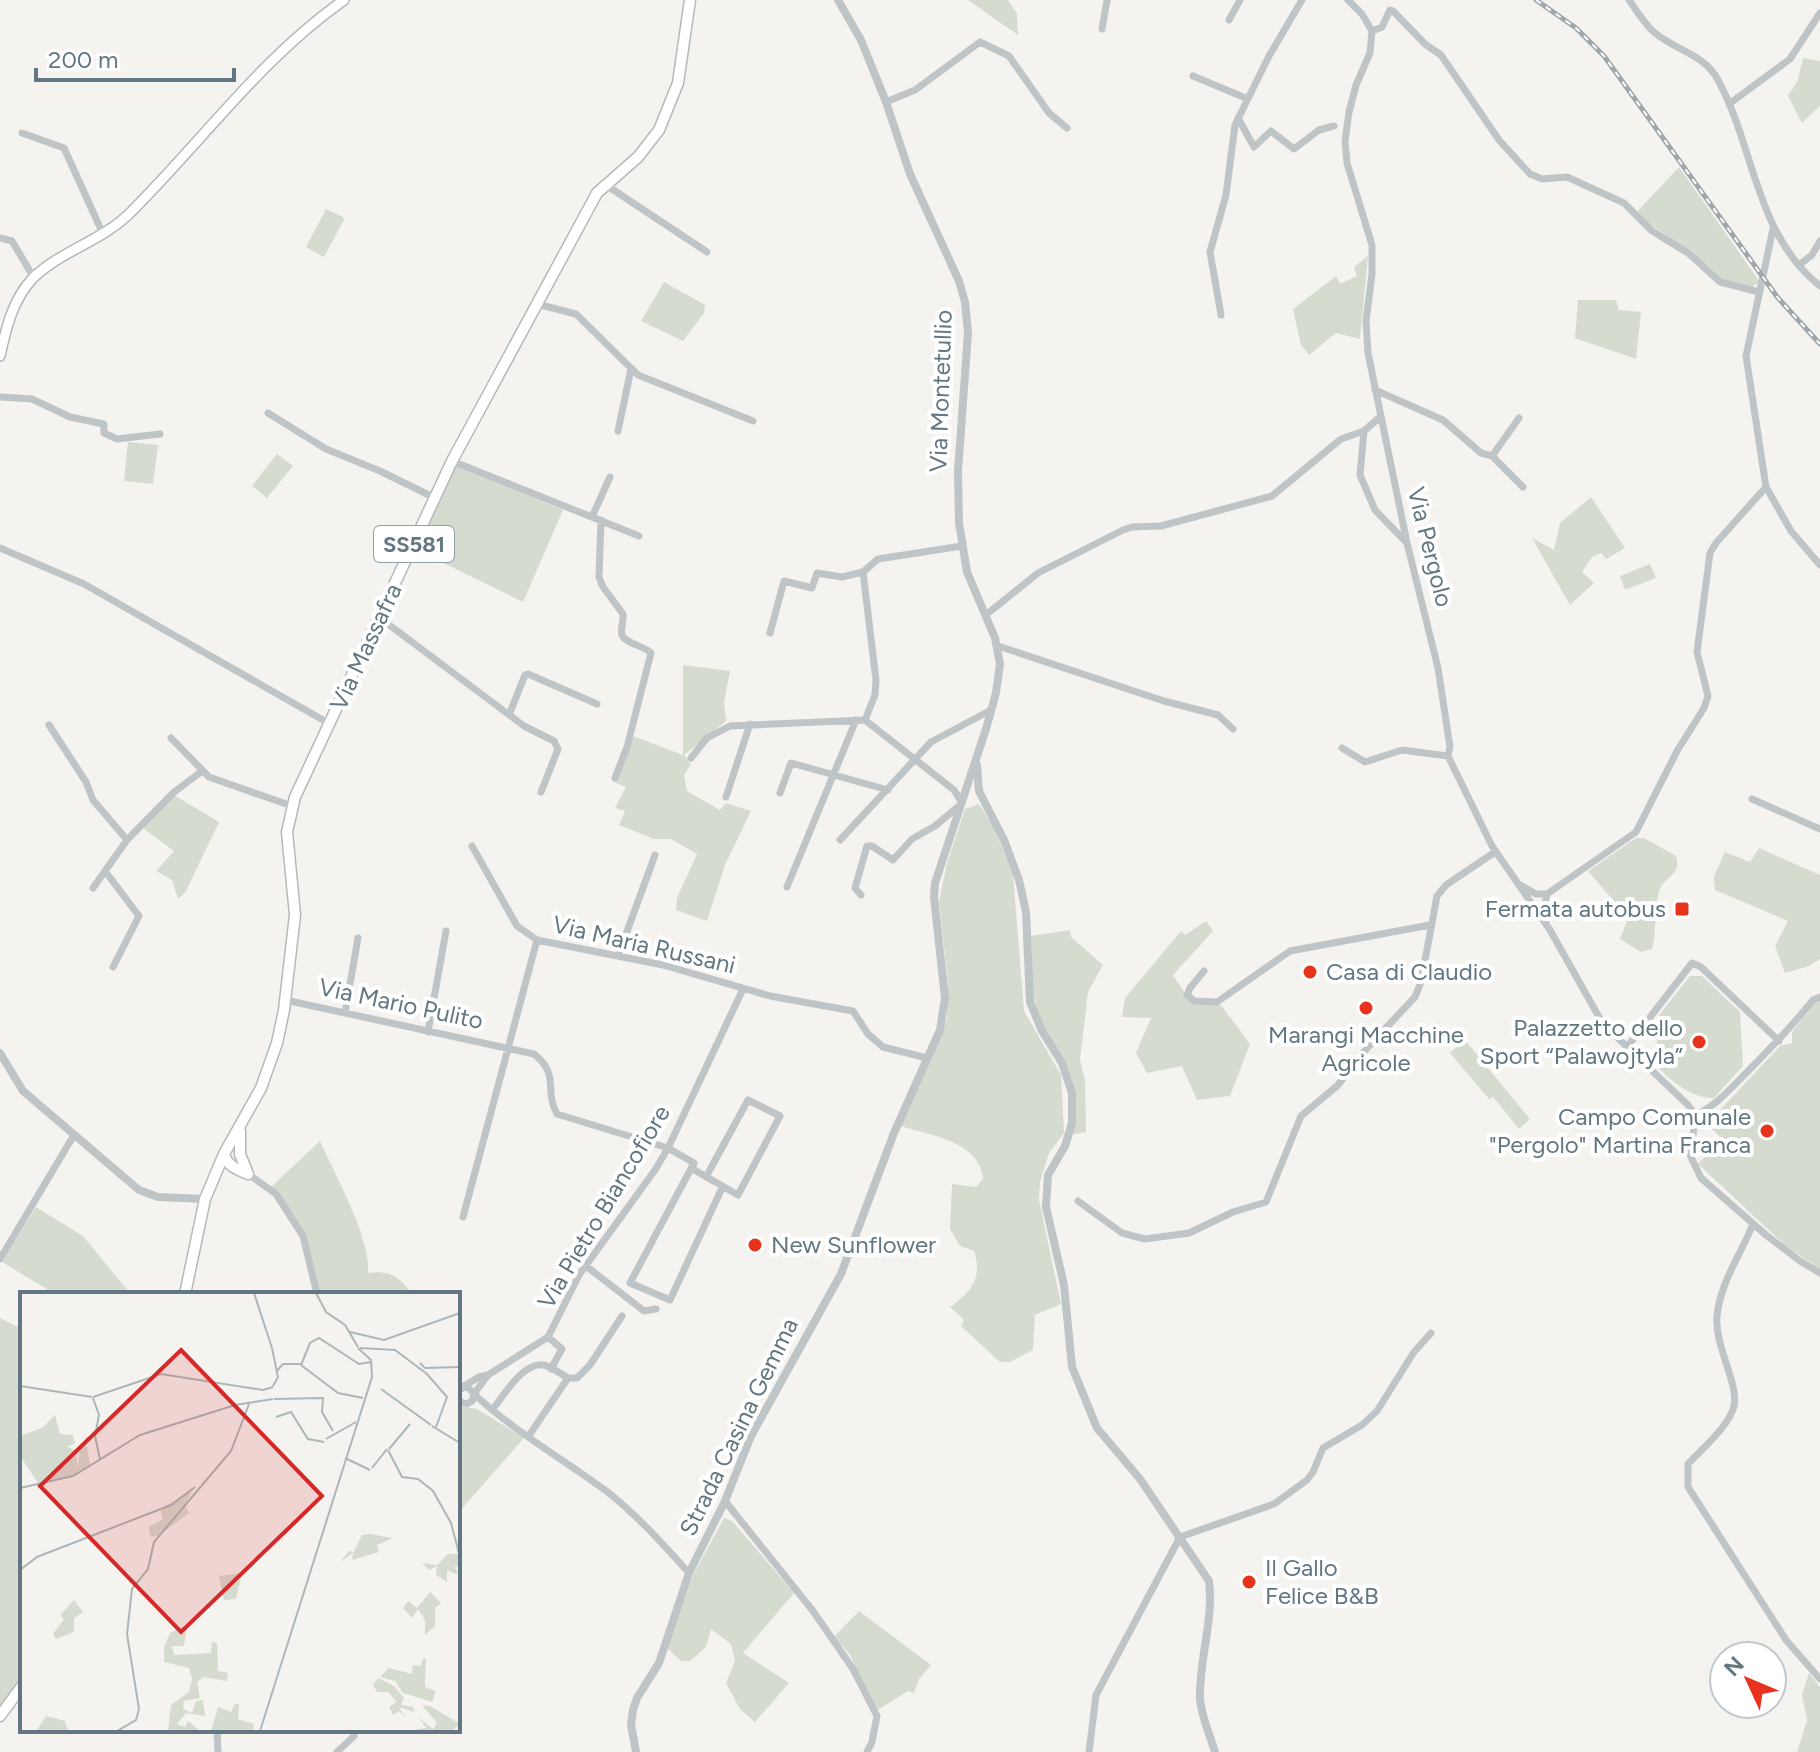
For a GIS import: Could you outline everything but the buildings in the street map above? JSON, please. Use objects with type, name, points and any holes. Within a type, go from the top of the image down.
[{"type":"main road","points":[[0,356],[10,317],[18,299],[34,278],[129,214],[287,46],[344,0]]},
{"type":"main road","name":"Via Massafra","points":[[185,1292],[205,1199],[224,1154],[261,1088],[277,1043],[295,915],[287,832],[292,806],[452,461],[597,193],[638,157],[659,130],[678,83],[690,0]]},
{"type":"main road","points":[[240,1125],[244,1169]]},
{"type":"main road","points":[[224,1154],[232,1153],[244,1169]]},
{"type":"main road","points":[[213,1178],[244,1169]]},
{"type":"main road","points":[[0,1716],[20,1689]]},
{"type":"street","name":"Via Montetullio","points":[[838,0],[861,40],[910,174],[959,281],[965,302],[968,333],[958,471],[962,546],[967,572],[998,646],[999,678],[979,752]]},
{"type":"street","points":[[1102,29],[1107,0]]},
{"type":"street","points":[[1229,20],[1240,0]]},
{"type":"street","points":[[1221,315],[1210,252],[1226,195],[1231,144],[1238,118],[1302,0]]},
{"type":"street","points":[[1348,0],[1362,14],[1372,31],[1382,27],[1390,10],[1389,0]]},
{"type":"street","points":[[1629,0],[1653,32],[1709,66],[1729,104],[1773,229],[1799,265],[1820,286]]},
{"type":"street","points":[[1390,10],[1441,55],[1499,140],[1530,174],[1542,179],[1567,177],[1624,203],[1652,231],[1688,253],[1720,282],[1759,292]]},
{"type":"street","points":[[1729,104],[1790,59],[1820,13]]},
{"type":"street","name":"Via Pergolo","points":[[1372,31],[1370,53],[1349,112],[1345,141],[1347,163],[1372,245],[1366,321],[1368,353],[1407,543],[1438,668],[1450,747],[1448,756],[1495,852],[1550,930],[1600,1019],[1696,1115]]},
{"type":"street","points":[[886,102],[915,90],[980,42],[1009,56],[1049,113],[1067,128]]},
{"type":"street","points":[[1193,76],[1248,99]]},
{"type":"street","points":[[1238,118],[1254,147],[1271,131],[1294,149],[1319,130],[1334,126]]},
{"type":"street","points":[[22,133],[64,148],[103,234]]},
{"type":"street","points":[[606,185],[707,252]]},
{"type":"street","points":[[1773,229],[1746,356],[1766,487],[1791,531],[1820,565]]},
{"type":"street","points":[[0,238],[12,241],[34,278]]},
{"type":"street","points":[[1799,265],[1812,255],[1820,241]]},
{"type":"street","points":[[537,304],[576,314],[631,369],[651,381],[753,421]]},
{"type":"street","points":[[618,431],[631,369]]},
{"type":"street","points":[[1375,390],[1443,420],[1481,453],[1492,456],[1523,487]]},
{"type":"street","points":[[0,397],[32,399],[70,417],[104,424],[104,433],[113,438],[160,434]]},
{"type":"street","points":[[268,413],[326,449],[435,498]]},
{"type":"street","points":[[987,614],[1038,573],[1123,530],[1161,526],[1272,496],[1341,439],[1364,431],[1380,417]]},
{"type":"street","points":[[1492,456],[1519,418]]},
{"type":"street","points":[[1364,431],[1360,475],[1375,510],[1407,543]]},
{"type":"street","points":[[452,461],[639,536]]},
{"type":"street","points":[[592,517],[610,477]]},
{"type":"street","points":[[1515,882],[1536,894],[1547,894],[1631,837],[1708,696],[1697,652],[1710,553],[1766,487]]},
{"type":"street","points":[[601,520],[601,584],[623,614],[623,638],[645,647],[651,653],[627,747],[615,778]]},
{"type":"street","points":[[770,633],[784,581],[812,588],[817,573],[842,577],[863,572],[878,559],[962,546]]},
{"type":"street","points":[[0,548],[84,584],[330,724]]},
{"type":"street","points":[[787,887],[834,776],[875,695],[876,680],[863,572]]},
{"type":"street","points":[[380,618],[524,726],[554,741],[558,749],[541,792]]},
{"type":"street","points":[[998,646],[1164,701],[1218,715],[1233,729]]},
{"type":"street","points":[[509,715],[528,674],[597,704]]},
{"type":"street","points":[[840,840],[931,742],[991,710]]},
{"type":"street","points":[[691,758],[717,731],[750,724],[861,720],[954,790],[958,792],[972,786],[979,791]]},
{"type":"street","points":[[726,797],[750,724]]},
{"type":"street","points":[[49,725],[86,782],[93,800],[127,840]]},
{"type":"street","points":[[171,738],[209,777],[292,806]]},
{"type":"street","points":[[1342,748],[1365,762],[1402,750],[1448,756]]},
{"type":"street","points":[[979,752],[976,771],[979,791],[1004,840],[1019,880],[1027,925],[1030,1002],[1042,1031],[1062,1063],[1072,1093],[1072,1123],[1065,1146],[1048,1175],[1046,1207],[1064,1285],[1072,1367],[1097,1428],[1140,1479],[1209,1581],[1211,1599],[1202,1658],[1200,1702],[1215,1752]]},
{"type":"street","name":"Strada Casina Gemma","points":[[636,1752],[631,1725],[633,1710],[659,1663],[689,1573],[725,1501],[751,1436],[845,1264],[894,1133],[940,1030],[945,998],[935,883],[979,752]]},
{"type":"street","points":[[780,793],[791,763],[888,790]]},
{"type":"street","points":[[93,888],[127,840],[173,793],[202,771]]},
{"type":"street","points":[[954,790],[960,803]]},
{"type":"street","points":[[861,895],[855,888],[867,846],[896,859],[912,839],[935,826],[960,803],[979,791]]},
{"type":"street","points":[[960,803],[973,799],[984,804]]},
{"type":"street","points":[[1752,799],[1820,829]]},
{"type":"street","points":[[463,1217],[537,940],[517,926],[472,846]]},
{"type":"street","points":[[1078,1201],[1122,1233],[1145,1239],[1189,1233],[1233,1212],[1266,1202],[1301,1116],[1337,1086],[1415,997],[1421,982],[1434,903],[1440,891],[1495,852]]},
{"type":"street","points":[[618,956],[655,855]]},
{"type":"street","points":[[105,871],[139,916],[113,967]]},
{"type":"street","points":[[1547,894],[1544,909],[1550,930]]},
{"type":"street","points":[[1204,971],[1187,995],[1194,1001],[1217,1002],[1290,951],[1430,925]]},
{"type":"street","points":[[428,1032],[446,931]]},
{"type":"street","points":[[345,1013],[358,938]]},
{"type":"street","name":"Via Maria Russani","points":[[537,940],[663,965],[743,989],[853,1011],[868,1034],[883,1047],[927,1058]]},
{"type":"street","points":[[1627,1047],[1692,963],[1701,967],[1779,1041]]},
{"type":"street","name":"Via Pietro Biancofiore","points":[[488,1375],[548,1337],[574,1283],[668,1148],[743,989]]},
{"type":"street","points":[[1820,997],[1813,1000],[1779,1041],[1722,1097],[1709,1109],[1696,1115],[1690,1155],[1701,1178],[1753,1224],[1820,1273]]},
{"type":"street","name":"Via Mario Pulito","points":[[285,1000],[534,1054],[547,1065],[551,1076],[551,1102],[557,1114],[668,1148]]},
{"type":"street","points":[[0,1053],[23,1091],[139,1190],[158,1197],[205,1199]]},
{"type":"street","points":[[691,1168],[722,1188],[738,1195],[780,1116],[748,1100],[706,1177]]},
{"type":"street","points":[[0,1259],[74,1135]]},
{"type":"street","points":[[668,1148],[694,1163],[630,1283],[670,1300],[722,1188]]},
{"type":"street","points":[[244,1169],[276,1194],[303,1236],[317,1292]]},
{"type":"street","points":[[1753,1224],[1722,1291],[1716,1320],[1734,1409],[1688,1464],[1688,1487],[1786,1640],[1820,1679]]},
{"type":"street","points":[[586,1266],[644,1311],[656,1309]]},
{"type":"street","points":[[492,1410],[520,1376],[533,1366],[545,1365],[568,1378],[577,1378],[590,1365],[622,1316]]},
{"type":"street","points":[[1089,1752],[1096,1695],[1180,1537],[1274,1504],[1307,1480],[1323,1448],[1362,1425],[1377,1411],[1414,1352],[1431,1333]]},
{"type":"street","points":[[548,1337],[562,1349],[551,1369]]},
{"type":"street","points":[[460,1388],[488,1375]]},
{"type":"street","points":[[461,1402],[473,1399],[488,1375]]},
{"type":"street","points":[[528,1437],[568,1378]]},
{"type":"street","points":[[460,1388],[472,1389],[492,1410],[606,1491],[654,1533],[689,1573]]},
{"type":"street","points":[[461,1402],[492,1410]]},
{"type":"street","points":[[725,1501],[813,1611],[853,1669],[877,1716],[867,1752]]},
{"type":"street","points":[[217,1732],[218,1752]]},
{"type":"street","points":[[337,1752],[354,1736]]},
{"type":"shaded area","points":[[968,0],[1008,0],[1017,14],[1018,35]]},
{"type":"shaded area","points":[[1803,58],[1820,61],[1820,106],[1802,123],[1788,96],[1798,80]]},
{"type":"shaded area","points":[[1679,167],[1760,282],[1749,288],[1725,284],[1690,252],[1635,214]]},
{"type":"shaded area","points":[[326,209],[345,218],[324,257],[306,247]]},
{"type":"shaded area","points":[[1368,256],[1360,339],[1336,333],[1309,355],[1301,345],[1293,309],[1336,276],[1340,284],[1357,276],[1354,267]]},
{"type":"shaded area","points":[[664,282],[705,305],[704,313],[683,341],[641,321]]},
{"type":"shaded area","points":[[1578,300],[1616,300],[1619,310],[1641,312],[1636,359],[1575,338]]},
{"type":"shaded area","points":[[128,442],[158,445],[153,484],[124,481]]},
{"type":"shaded area","points":[[277,454],[293,466],[267,498],[252,486]]},
{"type":"shaded area","points":[[454,464],[563,510],[523,602],[413,548]]},
{"type":"shaded area","points":[[1591,497],[1625,548],[1606,559],[1601,553],[1592,557],[1582,572],[1594,583],[1570,605],[1532,538],[1554,550],[1560,523]]},
{"type":"shaded area","points":[[1650,564],[1656,578],[1625,590],[1620,576]]},
{"type":"shaded area","points":[[683,665],[730,671],[724,702],[726,721],[684,755],[691,764],[684,775],[687,791],[720,810],[726,803],[751,811],[725,865],[707,921],[676,910],[677,898],[697,854],[671,839],[654,839],[619,825],[625,811],[615,808],[626,787],[612,781],[630,735],[683,755]]},
{"type":"shaded area","points":[[172,794],[219,822],[185,893],[178,899],[172,880],[156,871],[174,851],[143,828]]},
{"type":"shaded area","points":[[979,804],[994,827],[1013,875],[1024,1011],[1061,1075],[1064,1133],[1049,1153],[1040,1182],[1039,1200],[1061,1304],[1035,1315],[1033,1350],[1010,1362],[1000,1362],[961,1326],[964,1320],[950,1307],[969,1290],[977,1269],[974,1251],[960,1246],[950,1229],[952,1184],[976,1187],[983,1179],[980,1166],[964,1148],[901,1126],[947,1019],[948,984],[939,901],[947,863],[965,809]]},
{"type":"shaded area","points":[[1636,838],[1644,838],[1676,856],[1677,862],[1675,871],[1658,895],[1652,949],[1641,952],[1620,939],[1628,918],[1588,871]]},
{"type":"shaded area","points":[[1759,848],[1820,875],[1820,959],[1809,966],[1785,973],[1775,946],[1788,921],[1715,890],[1714,876],[1725,852],[1750,862]]},
{"type":"shaded area","points":[[1206,921],[1213,931],[1173,975],[1192,1004],[1221,1005],[1250,1044],[1230,1096],[1197,1100],[1182,1066],[1147,1073],[1136,1053],[1151,1018],[1122,1017],[1125,998],[1181,931],[1185,935]]},
{"type":"shaded area","points":[[1070,930],[1071,937],[1103,965],[1088,992],[1080,1060],[1085,1080],[1086,1132],[1070,1135],[1070,1083],[1039,1020],[1032,989],[1031,936]]},
{"type":"shaded area","name":"Palazzetto dello Sport “Palawojtyla”","points":[[1690,976],[1702,976],[1740,1012],[1743,1066],[1714,1098],[1690,1092],[1658,1067],[1656,1019]]},
{"type":"shaded area","name":"Campo Comunale \"Pergolo\" Martina Franca","points":[[1819,998],[1820,1269],[1786,1246],[1698,1164],[1721,1138],[1707,1124],[1780,1046],[1792,1043],[1792,1032]]},
{"type":"shaded area","points":[[1465,1040],[1530,1119],[1519,1129],[1450,1053]]},
{"type":"shaded area","points":[[320,1141],[358,1225],[364,1242],[368,1273],[382,1272],[393,1276],[410,1292],[314,1292],[298,1227],[272,1186]]},
{"type":"shaded area","points":[[36,1207],[83,1236],[129,1292],[52,1292],[2,1262]]},
{"type":"shaded area","points":[[0,1318],[20,1328],[20,1683],[0,1708]]},
{"type":"shaded area","points":[[460,1406],[477,1409],[524,1438],[460,1511]]},
{"type":"shaded area","points":[[724,1518],[733,1522],[794,1593],[743,1653],[789,1683],[755,1722],[740,1709],[726,1683],[735,1661],[731,1644],[711,1629],[706,1647],[690,1661],[681,1661],[667,1648],[693,1575]]},
{"type":"shaded area","points":[[859,1611],[931,1665],[919,1679],[914,1693],[908,1691],[876,1711],[850,1655],[834,1637]]},
{"type":"shaded area","points":[[1809,1673],[1820,1687],[1820,1752],[1797,1752],[1807,1720],[1802,1695]]},
{"type":"railway","points":[[1536,0],[1576,28],[1604,56],[1778,298],[1820,344]]},
{"type":"place","name":"Fermata autobus","points":[[1682,909]]},
{"type":"place","name":"Casa di Claudio","points":[[1310,972]]},
{"type":"place","name":"Marangi Macchine Agricole","points":[[1366,1008]]},
{"type":"place","name":"Palazzetto dello Sport “Palawojtyla”","points":[[1699,1042]]},
{"type":"place","name":"Campo Comunale \"Pergolo\" Martina Franca","points":[[1767,1131]]},
{"type":"place","name":"New Sunflower","points":[[755,1245]]},
{"type":"place","name":"Il Gallo Felice B&B","points":[[1249,1582]]}]
